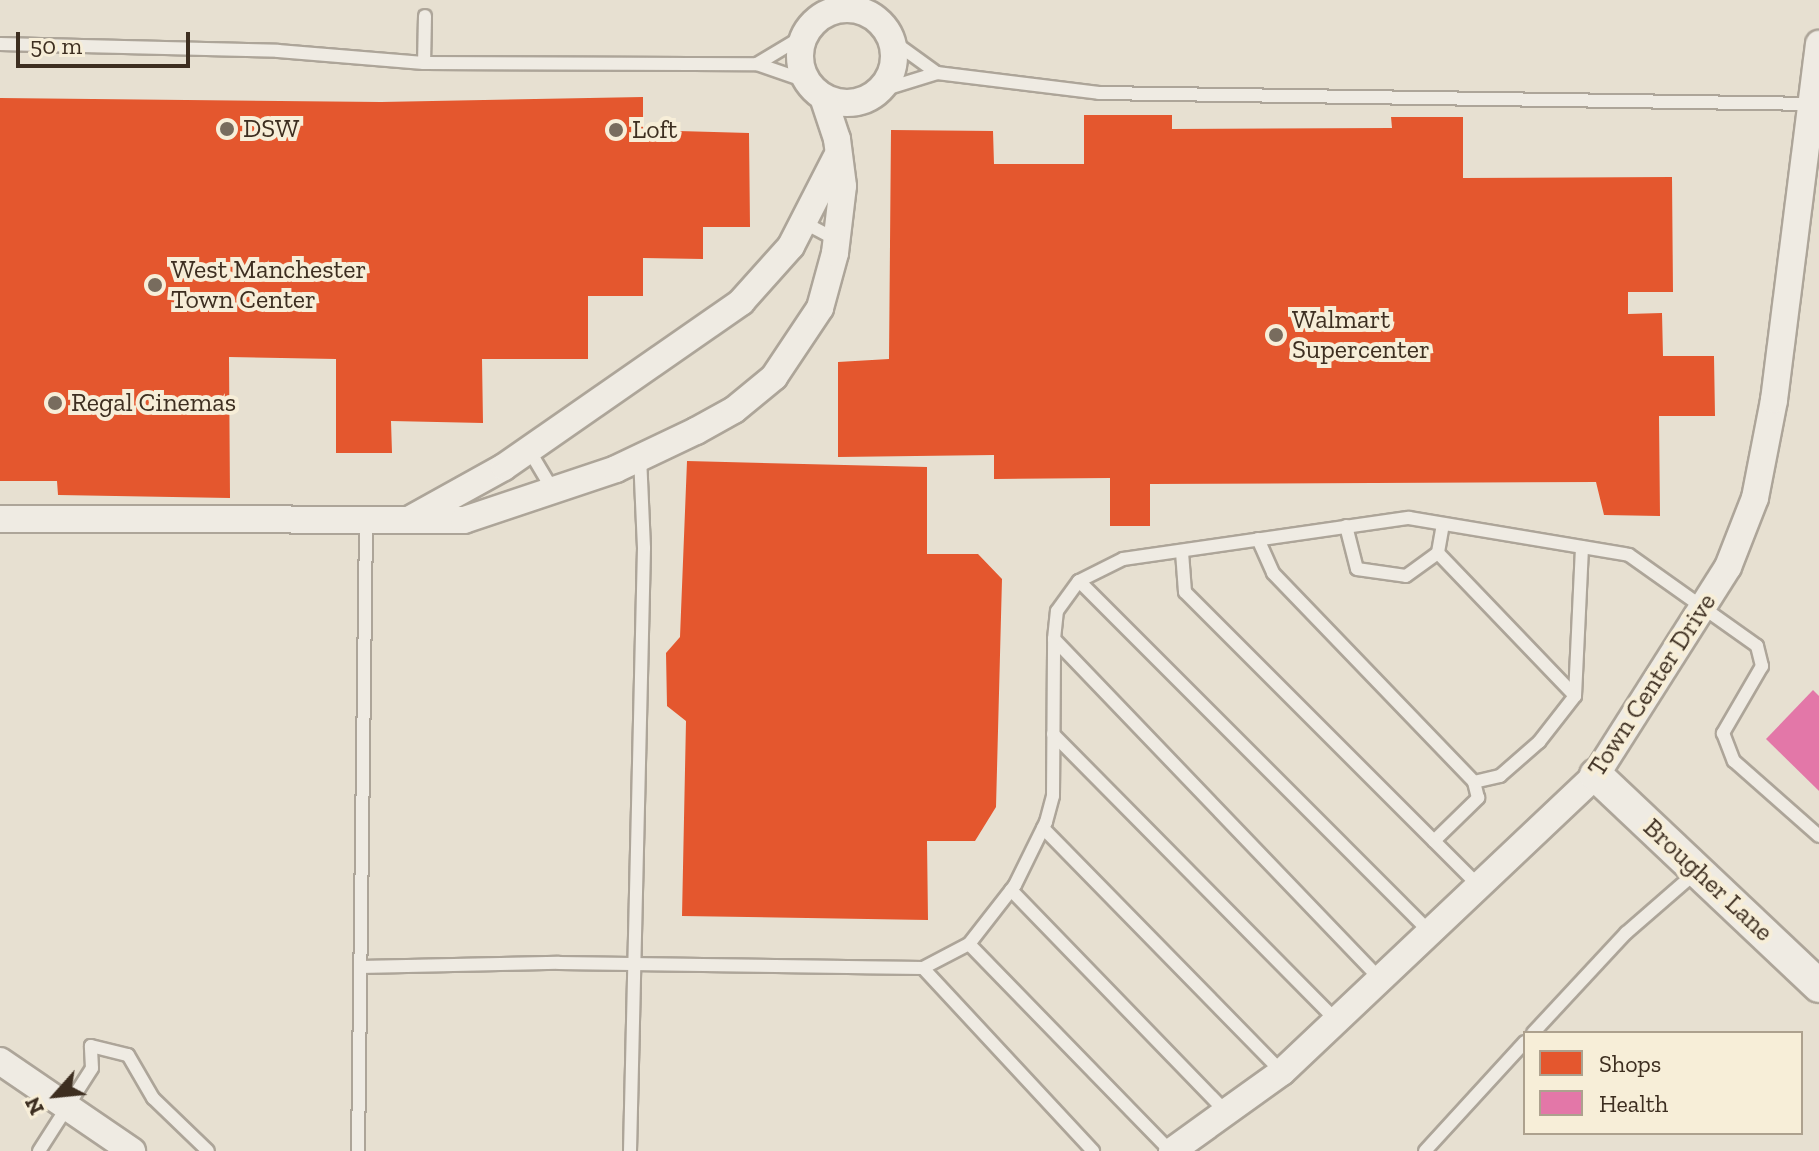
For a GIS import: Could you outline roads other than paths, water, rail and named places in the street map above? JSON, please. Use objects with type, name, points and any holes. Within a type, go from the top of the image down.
[{"type":"street","points":[[412,518],[529,450],[741,302],[771,272],[805,223],[837,148],[892,70],[886,32],[862,0]]},
{"type":"street","points":[[0,519],[464,520],[554,492],[640,458],[734,410],[774,377],[820,308],[837,240],[843,186],[837,148],[800,58],[821,17],[847,9],[886,32]]},
{"type":"street","name":"Town Center Drive","points":[[1171,1151],[1282,1072],[1596,775],[1728,567],[1755,498],[1774,400],[1819,44]]},
{"type":"street","points":[[815,89],[846,104],[872,95]]},
{"type":"street","name":"Brougher Lane","points":[[1596,775],[1819,986]]},
{"type":"street","points":[[0,1061],[132,1151]]},
{"type":"lane","points":[[424,63],[425,16]]},
{"type":"lane","points":[[757,64],[821,17]]},
{"type":"lane","points":[[886,32],[937,73]]},
{"type":"lane","points":[[0,44],[278,51],[424,63],[757,64],[815,89]]},
{"type":"lane","points":[[872,95],[937,73],[1099,93],[1813,104]]},
{"type":"lane","points":[[805,223],[837,240]]},
{"type":"lane","points":[[529,450],[554,492]]},
{"type":"lane","points":[[630,1151],[644,548],[640,458]]},
{"type":"lane","points":[[360,967],[634,963],[923,968],[969,944],[1011,890],[1043,828],[1053,796],[1057,611],[1079,581],[1123,559],[1409,518],[1629,555],[1701,611],[1757,646],[1762,666],[1723,733],[1734,761],[1819,836]]},
{"type":"lane","points":[[358,1151],[366,520]]},
{"type":"lane","points":[[1346,526],[1357,569],[1406,576],[1438,553],[1443,524]]},
{"type":"lane","points":[[1258,539],[1273,573],[1474,782],[1478,798],[1434,841]]},
{"type":"lane","points":[[1474,782],[1500,776],[1539,742],[1575,696],[1582,547]]},
{"type":"lane","points":[[1182,552],[1185,592],[1480,887]]},
{"type":"lane","points":[[1438,553],[1575,696]]},
{"type":"lane","points":[[1079,581],[1431,933]]},
{"type":"lane","points":[[1054,639],[1381,980]]},
{"type":"lane","points":[[1053,734],[1337,1021]]},
{"type":"lane","points":[[1043,828],[1282,1072]]},
{"type":"lane","points":[[1535,1031],[1626,933],[1698,871]]},
{"type":"lane","points":[[1011,890],[1227,1113]]},
{"type":"lane","points":[[969,944],[1171,1151]]},
{"type":"lane","points":[[923,968],[1093,1151]]},
{"type":"lane","points":[[1425,1151],[1523,1044]]},
{"type":"lane","points":[[39,1151],[92,1068],[91,1046],[128,1055],[153,1098],[208,1151]]},
{"type":"place","name":"DSW","points":[[227,129]]},
{"type":"place","name":"Loft","points":[[616,130]]},
{"type":"place","name":"West Manchester Town Center","points":[[155,285]]},
{"type":"place","name":"Walmart Supercenter","points":[[1276,335]]},
{"type":"place","name":"Regal Cinemas","points":[[55,403]]}]
